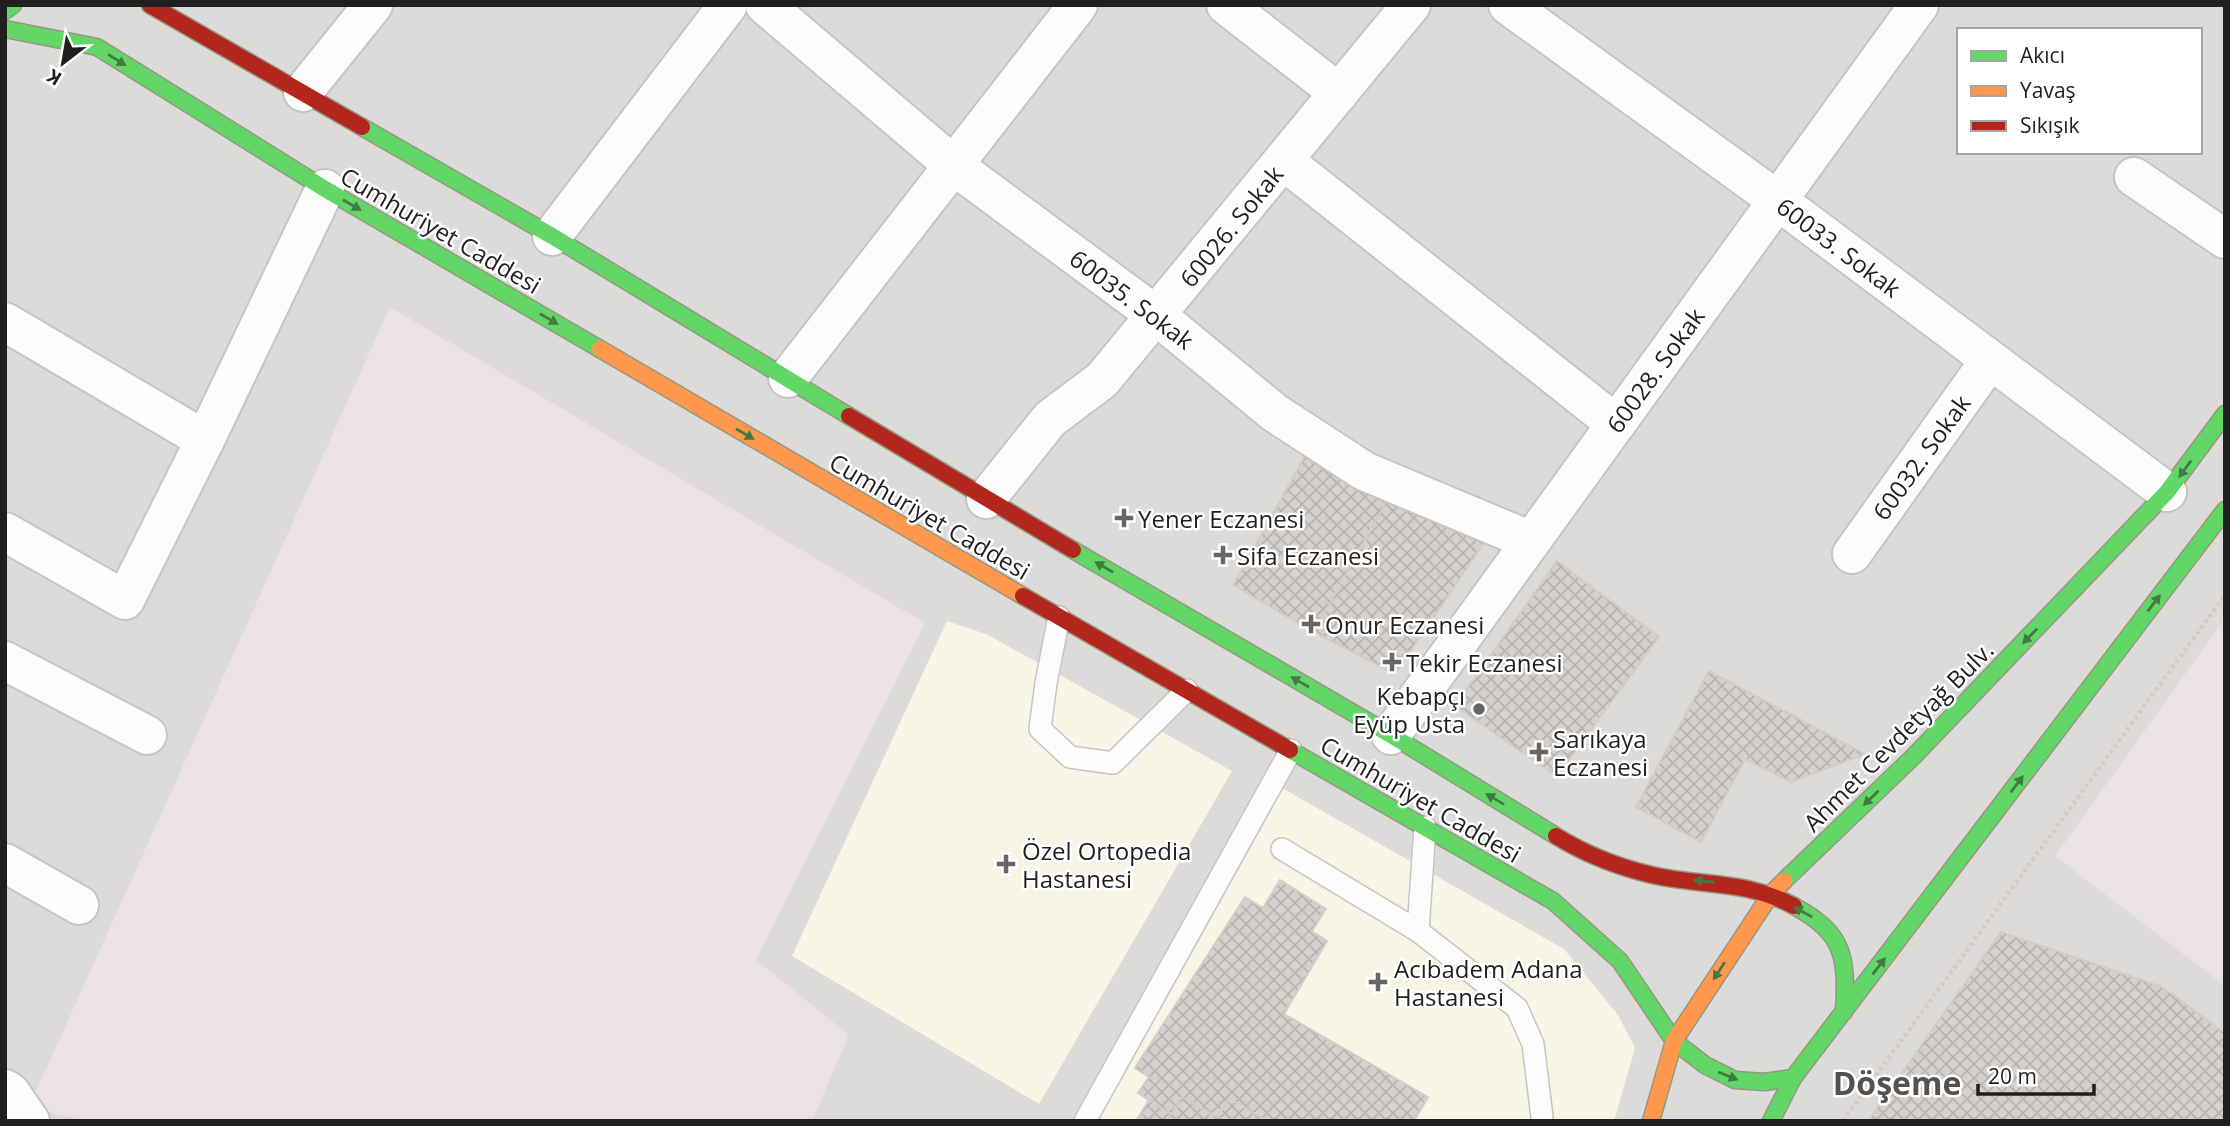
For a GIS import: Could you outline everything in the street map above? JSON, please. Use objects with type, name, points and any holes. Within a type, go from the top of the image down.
[{"type":"main road","points":[[5,11],[13,5]]},
{"type":"main road","name":"Cumhuriyet Caddesi","points":[[150,5],[552,236],[986,499],[1391,735],[1582,852],[1652,876],[1728,884],[1771,894],[1815,918],[1836,940],[1846,973],[1844,1012]]},
{"type":"main road","name":"Cumhuriyet Caddesi","points":[[5,29],[97,47],[325,189],[1553,901],[1620,961],[1674,1041],[1705,1065],[1735,1080],[1764,1082],[1793,1078]]},
{"type":"main road","name":"Ahmet Cevdetyağ Bulv.","points":[[1651,1121],[1674,1041],[1771,894],[1914,756],[2167,492],[2225,414]]},
{"type":"main road","points":[[1771,1121],[1793,1078],[2225,510]]},
{"type":"street","points":[[303,92],[373,5]]},
{"type":"street","points":[[552,236],[728,5]]},
{"type":"street","name":"60035. Sokak","points":[[765,5],[953,165],[1157,316],[1275,413],[1364,471],[1531,541]]},
{"type":"street","points":[[788,378],[1078,5]]},
{"type":"street","points":[[1226,5],[1339,93]]},
{"type":"street","name":"60026. Sokak","points":[[986,499],[1051,419],[1102,380],[1411,5]]},
{"type":"street","name":"60033. Sokak","points":[[1508,5],[1777,200],[2167,492]]},
{"type":"street","name":"60028. Sokak","points":[[1391,735],[1919,5]]},
{"type":"street","points":[[1284,161],[1616,424]]},
{"type":"street","points":[[2134,177],[2225,239]]},
{"type":"street","points":[[5,532],[125,600],[325,189]]},
{"type":"street","points":[[5,322],[205,440]]},
{"type":"street","name":"60032. Sokak","points":[[1852,554],[1990,360]]},
{"type":"street","points":[[5,661],[147,735]]},
{"type":"street","points":[[5,863],[79,905]]},
{"type":"street","points":[[5,1089],[30,1121]]},
{"type":"lane","points":[[1059,617],[1040,729],[1069,757],[1113,763],[1187,690]]},
{"type":"lane","points":[[1085,1121],[1291,750]]},
{"type":"lane","points":[[1418,931],[1425,827]]},
{"type":"lane","points":[[1282,849],[1418,931],[1517,1008],[1533,1044],[1547,1119]]},
{"type":"path","points":[[1843,1121],[2225,594]]},
{"type":"shaded area","points":[[5,5],[2225,5],[2225,1121],[5,1121]]},
{"type":"shaded area","points":[[390,307],[925,623],[756,960],[849,1035],[812,1121],[86,1121],[29,1107]]},
{"type":"shaded area","points":[[2225,618],[2225,986],[2055,856]]},
{"type":"shaded area","name":"Özel Ortopedia Hastanesi","points":[[947,621],[988,635],[1232,771],[1039,1104],[792,956]]},
{"type":"shaded area","name":"Acıbadem Adana Hastanesi","points":[[1282,788],[1564,949],[1618,1015],[1635,1048],[1614,1121],[1082,1121]]},
{"type":"building","points":[[1305,456],[1389,497],[1314,632],[1233,585]]},
{"type":"building","points":[[1389,497],[1488,537],[1395,674],[1314,632]]},
{"type":"building","points":[[1557,561],[1659,637],[1557,776],[1455,706]]},
{"type":"building","points":[[1709,671],[1865,754],[1791,782],[1745,759],[1701,842],[1636,807]]},
{"type":"building","points":[[1280,880],[1326,909],[1312,931],[1327,941],[1284,1014],[1428,1097],[1414,1121],[1267,1121],[1229,1098],[1217,1117],[1182,1097],[1171,1114],[1138,1093],[1149,1077],[1135,1068],[1245,897],[1263,908]]},
{"type":"building","points":[[2001,932],[2162,987],[2225,1033],[2225,1121],[1868,1121]]},
{"type":"building","points":[[1182,1097],[1217,1117],[1229,1098],[1263,1119],[1136,1121],[1149,1100],[1171,1114]]},
{"type":"traffic: fast","points":[[5,11],[13,5]]},
{"type":"traffic: fast","points":[[5,29],[97,47],[325,189],[600,349]]},
{"type":"traffic: fast","points":[[362,127],[552,236],[849,416]]},
{"type":"traffic: fast","points":[[1784,881],[1914,756],[2167,492],[2225,414]]},
{"type":"traffic: fast","points":[[1771,1121],[1793,1078],[2225,510]]},
{"type":"traffic: fast","points":[[1073,550],[1391,735],[1556,836]]},
{"type":"traffic: fast","points":[[1290,750],[1553,901],[1620,961],[1674,1041],[1705,1065],[1735,1080],[1764,1082],[1793,1078]]},
{"type":"traffic: fast","points":[[1794,906],[1824,927],[1839,949],[1845,976],[1844,1012]]},
{"type":"traffic: slow","points":[[600,349],[1023,596]]},
{"type":"traffic: slow","points":[[1651,1121],[1674,1041],[1771,894],[1784,881]]},
{"type":"traffic: jam","points":[[150,5],[362,127]]},
{"type":"traffic: jam","points":[[849,416],[1073,550]]},
{"type":"traffic: jam","points":[[1023,596],[1290,750]]},
{"type":"traffic: jam","points":[[1556,836],[1590,854],[1639,872],[1671,879],[1740,887],[1775,897],[1794,906]]},
{"type":"place","name":"Yener Eczanesi","points":[[1124,518]]},
{"type":"place","name":"Sifa Eczanesi","points":[[1223,555]]},
{"type":"place","name":"Onur Eczanesi","points":[[1311,624]]},
{"type":"place","name":"Tekir Eczanesi","points":[[1392,662]]},
{"type":"place","name":"Kebapçı Eyüp Usta","points":[[1479,709]]},
{"type":"place","name":"Sarıkaya Eczanesi","points":[[1539,752]]},
{"type":"place","name":"Özel Ortopedia Hastanesi","points":[[1006,864]]},
{"type":"place","name":"Acıbadem Adana Hastanesi","points":[[1378,982]]},
{"type":"district","name":"Döşeme","points":[[1897,1082]]}]
